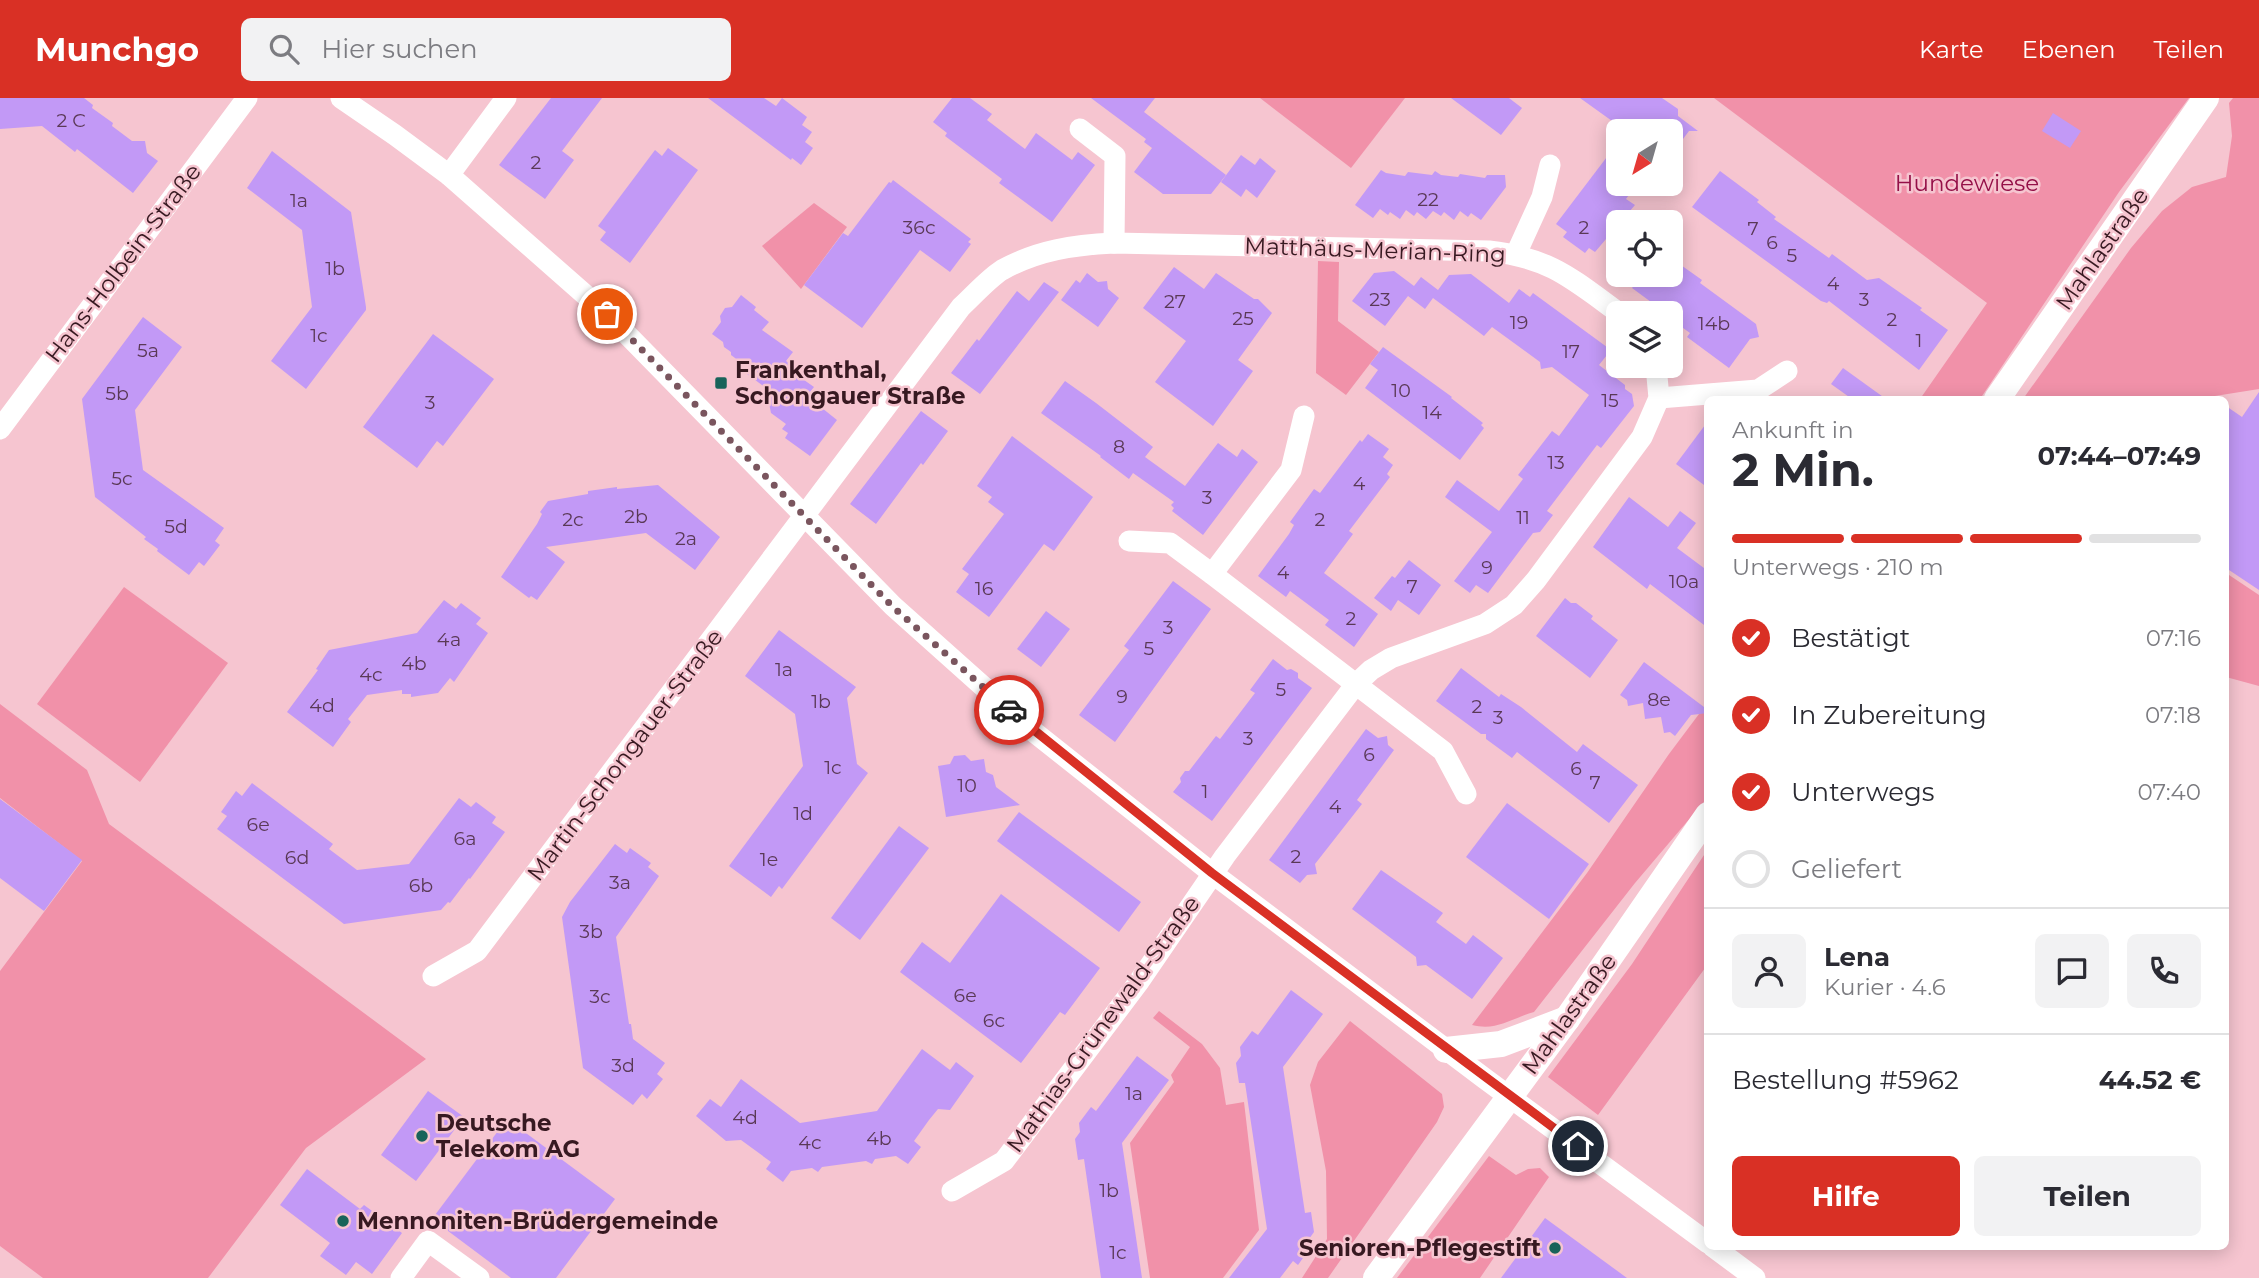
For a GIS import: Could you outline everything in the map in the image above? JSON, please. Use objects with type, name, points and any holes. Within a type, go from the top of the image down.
[{"type":"street","name":"Hans-Holbein-Straße","points":[[0,429],[247,98]]},
{"type":"street","points":[[341,98],[449,175],[607,314],[893,607],[1034,732],[1212,873],[1509,1097],[1704,1240]]},
{"type":"street","points":[[449,175],[506,98]]},
{"type":"street","name":"Mahlastraße","points":[[1999,396],[2206,98]]},
{"type":"street","points":[[1080,130],[1115,156],[1114,243]]},
{"type":"street","points":[[1516,254],[1542,197],[1550,164]]},
{"type":"street","name":"Matthäus-Merian-Ring","points":[[803,517],[961,307],[1001,271],[1049,250],[1077,244],[1114,243],[1489,251],[1516,254],[1539,261],[1564,273],[1606,304]]},
{"type":"street","points":[[1658,398],[1758,390],[1787,371]]},
{"type":"street","points":[[1212,873],[1356,684],[1371,670],[1391,657],[1485,624],[1514,605],[1536,580],[1642,437],[1658,398],[1657,378]]},
{"type":"street","points":[[1213,574],[1291,470],[1304,416]]},
{"type":"street","name":"Martin-Schongauer-Straße","points":[[433,976],[477,951],[803,517]]},
{"type":"street","points":[[1129,541],[1170,543],[1213,574],[1443,751],[1466,794]]},
{"type":"street","name":"Mahlastraße","points":[[1376,1278],[1567,1019],[1704,821]]},
{"type":"street","name":"Mathias-Grünewald-Straße","points":[[951,1191],[1003,1161],[1138,983],[1212,873]]},
{"type":"street","points":[[1446,1049],[1502,1044],[1567,1019]]},
{"type":"street","points":[[401,1278],[428,1241],[480,1278]]},
{"type":"street","points":[[1718,1250],[1755,1278]]},
{"type":"green space","points":[[1260,98],[1405,98],[1351,168]]},
{"type":"green space","name":"Hundewiese","points":[[1714,98],[2189,98],[2119,192],[1982,396],[1922,396],[1987,303]]},
{"type":"green space","points":[[2233,98],[2259,98],[2259,389],[2215,396],[2025,396],[2131,248],[2162,211],[2192,187],[2226,177],[2232,136],[2229,103]]},
{"type":"green space","points":[[814,203],[847,227],[801,289],[762,246]]},
{"type":"green space","points":[[1318,261],[1339,262],[1338,321],[1379,352],[1346,395],[1316,373]]},
{"type":"green space","points":[[2229,575],[2259,595],[2259,686],[2229,678]]},
{"type":"green space","points":[[124,587],[228,663],[140,782],[37,704]]},
{"type":"green space","points":[[0,704],[87,770],[109,824],[426,1059],[306,1148],[208,1278],[43,1278],[0,1246],[0,971],[82,861],[0,798]]},
{"type":"green space","points":[[1704,707],[1704,802],[1635,883],[1534,1012],[1496,1025],[1472,1025],[1587,873]]},
{"type":"green space","points":[[1704,855],[1704,969],[1598,1115],[1548,1077],[1632,964]]},
{"type":"green space","points":[[1159,1011],[1202,1044],[1220,1068],[1226,1105],[1244,1102],[1259,1230],[1223,1278],[1150,1278],[1130,1143],[1174,1082],[1171,1075],[1190,1047],[1153,1018]]},
{"type":"green space","points":[[1350,1021],[1442,1094],[1444,1107],[1437,1122],[1328,1278],[1302,1278],[1327,1239],[1326,1171],[1310,1085],[1318,1062]]},
{"type":"green space","points":[[1489,1156],[1516,1175],[1528,1169],[1540,1168],[1549,1177],[1480,1278],[1397,1278]]},
{"type":"building","points":[[0,98],[84,98],[93,105],[92,108],[113,123],[112,126],[132,141],[145,141],[147,153],[158,161],[133,193],[77,149],[75,152],[42,126],[0,129]]},
{"type":"building","points":[[551,98],[602,98],[562,151],[574,160],[545,199],[499,165]]},
{"type":"building","points":[[708,98],[764,98],[776,106],[782,98],[807,117],[802,125],[812,132],[805,142],[813,148],[801,165]]},
{"type":"building","points":[[952,98],[970,98],[992,114],[987,120],[1025,149],[1036,133],[1072,160],[1078,152],[1095,165],[1052,222],[999,183],[1002,179],[945,136],[947,133],[933,122]]},
{"type":"building","points":[[1091,98],[1155,98],[1144,112],[1226,175],[1211,194],[1163,194],[1134,172],[1152,148],[1144,142],[1146,139]]},
{"type":"building","points":[[1451,98],[1509,98],[1522,108],[1501,135]]},
{"type":"building","points":[[1580,98],[1662,98],[1678,109],[1678,116],[1682,119],[1609,119]]},
{"type":"building","points":[[2053,113],[2081,131],[2070,148],[2042,131]]},
{"type":"building","points":[[1684,120],[1698,131],[1689,131],[1684,138]]},
{"type":"building","points":[[668,148],[698,170],[630,263],[600,240],[606,232],[598,226],[655,150],[662,156]]},
{"type":"building","points":[[272,151],[351,212],[366,307],[306,389],[271,361],[312,307],[302,230],[247,188]]},
{"type":"building","points":[[1241,155],[1255,165],[1260,158],[1276,171],[1257,198],[1246,189],[1241,197],[1221,182]]},
{"type":"building","points":[[1606,158],[1606,196],[1628,196],[1626,199],[1635,205],[1631,210],[1606,210],[1606,239],[1595,252],[1589,248],[1585,253],[1563,237],[1567,232],[1556,224]]},
{"type":"building","points":[[1381,170],[1405,176],[1408,172],[1432,175],[1435,171],[1441,175],[1458,177],[1460,174],[1485,178],[1487,175],[1505,175],[1506,187],[1481,220],[1471,213],[1468,217],[1460,211],[1454,220],[1444,212],[1441,216],[1433,211],[1426,219],[1417,212],[1414,216],[1406,210],[1400,219],[1380,209],[1373,218],[1355,205]]},
{"type":"building","points":[[1720,171],[1759,200],[1757,202],[1776,217],[1774,219],[1829,258],[1832,254],[1867,280],[1879,278],[1948,330],[1919,370],[1829,301],[1821,301],[1692,207]]},
{"type":"building","points":[[893,180],[971,239],[968,242],[971,244],[950,272],[920,250],[862,328],[804,285],[843,233],[848,236]]},
{"type":"building","points":[[1174,267],[1204,289],[1216,273],[1254,299],[1258,299],[1272,313],[1238,360],[1253,371],[1213,426],[1155,382],[1186,341],[1143,308]]},
{"type":"building","points":[[1683,267],[1702,280],[1700,283],[1756,324],[1759,337],[1750,339],[1729,368],[1687,337],[1690,333],[1683,328],[1683,301],[1650,301],[1632,288],[1683,287]]},
{"type":"building","points":[[1394,271],[1414,286],[1421,277],[1438,290],[1449,275],[1471,274],[1509,303],[1519,289],[1530,297],[1533,293],[1606,346],[1606,356],[1599,365],[1606,370],[1606,378],[1616,378],[1632,394],[1634,406],[1601,448],[1597,445],[1547,511],[1553,515],[1540,532],[1533,533],[1488,593],[1476,585],[1470,593],[1454,581],[1492,532],[1445,497],[1457,480],[1499,511],[1523,479],[1518,475],[1552,431],[1559,436],[1589,395],[1552,367],[1541,369],[1540,362],[1492,327],[1484,336],[1433,298],[1425,309],[1408,296],[1385,326],[1352,301],[1374,273]]},
{"type":"building","points":[[1087,273],[1098,282],[1107,281],[1108,289],[1119,298],[1098,327],[1061,300],[1076,280],[1080,283]]},
{"type":"building","points":[[1044,282],[1059,292],[980,394],[951,373],[1017,291],[1029,301]]},
{"type":"building","points":[[741,295],[769,322],[762,330],[793,352],[786,361],[800,371],[797,375],[814,387],[810,392],[825,404],[822,408],[837,420],[810,456],[785,438],[788,433],[782,429],[786,424],[771,413],[769,403],[760,396],[766,388],[736,366],[739,361],[724,347],[723,342],[712,334],[721,322],[720,316],[725,308],[732,307]]},
{"type":"building","points":[[143,317],[182,347],[135,410],[143,470],[224,528],[215,541],[220,545],[204,566],[199,562],[189,575],[95,497],[82,399]]},
{"type":"building","points":[[433,334],[494,379],[443,446],[437,441],[417,468],[363,427]]},
{"type":"building","points":[[1383,347],[1483,423],[1481,425],[1484,428],[1460,460],[1365,388],[1378,370],[1370,364]]},
{"type":"building","points":[[1843,368],[1882,396],[1848,396],[1831,384]]},
{"type":"building","points":[[1065,381],[1153,447],[1145,457],[1185,486],[1218,443],[1237,457],[1242,449],[1258,462],[1203,535],[1172,511],[1174,508],[1171,505],[1174,502],[1133,473],[1129,479],[1041,413]]},
{"type":"building","points":[[2259,392],[2259,590],[2229,570],[2229,408],[2242,417]]},
{"type":"building","points":[[921,411],[948,431],[876,524],[850,504]]},
{"type":"building","points":[[1704,426],[1704,485],[1676,464]]},
{"type":"building","points":[[1368,434],[1389,449],[1383,457],[1393,465],[1387,474],[1390,477],[1349,531],[1353,534],[1324,573],[1378,614],[1354,647],[1325,625],[1329,620],[1290,591],[1286,597],[1258,576],[1289,534],[1294,525],[1290,522],[1314,489],[1320,493],[1360,440],[1362,442]]},
{"type":"building","points":[[1012,436],[1093,497],[1054,551],[1044,544],[989,617],[956,592],[969,574],[962,569],[1004,514],[988,502],[992,497],[977,486]]},
{"type":"building","points":[[658,485],[720,537],[695,570],[646,533],[546,547],[565,562],[537,600],[531,596],[529,598],[501,577],[537,524],[542,514],[540,512],[548,501],[588,494],[588,491]]},
{"type":"building","points":[[1629,497],[1668,527],[1680,511],[1696,523],[1677,548],[1704,568],[1704,625],[1650,584],[1647,589],[1593,547]]},
{"type":"building","points":[[1409,560],[1441,585],[1419,615],[1398,600],[1391,611],[1374,598]]},
{"type":"building","points":[[1173,581],[1211,609],[1115,742],[1079,715],[1129,650],[1124,646]]},
{"type":"building","points":[[1565,598],[1593,616],[1591,619],[1618,640],[1590,678],[1536,636]]},
{"type":"building","points":[[444,600],[456,609],[461,603],[481,618],[476,624],[488,633],[454,682],[450,678],[438,693],[411,697],[411,694],[402,694],[402,690],[367,695],[348,719],[351,722],[333,747],[287,712],[318,670],[316,669],[329,650],[417,633]]},
{"type":"building","points":[[1046,611],[1070,629],[1041,667],[1017,649]]},
{"type":"building","points":[[779,630],[856,687],[847,698],[857,764],[868,773],[782,889],[779,886],[771,897],[729,866],[803,766],[795,714],[745,676]]},
{"type":"building","points":[[1273,659],[1287,670],[1298,673],[1298,678],[1312,688],[1212,821],[1173,792],[1185,771],[1189,771],[1216,736],[1220,739],[1255,693],[1250,690]]},
{"type":"building","points":[[1644,662],[1704,707],[1704,713],[1691,715],[1675,736],[1670,732],[1664,733],[1661,717],[1645,719],[1643,703],[1628,706],[1627,700],[1620,695]]},
{"type":"building","points":[[1461,668],[1499,697],[1501,694],[1521,707],[1577,752],[1583,744],[1638,785],[1609,823],[1517,752],[1512,758],[1486,739],[1486,734],[1481,734],[1436,701]]},
{"type":"building","points":[[1366,729],[1378,738],[1387,736],[1388,745],[1394,750],[1357,800],[1362,804],[1315,864],[1317,874],[1307,875],[1300,883],[1269,860]]},
{"type":"building","points":[[965,755],[971,761],[984,759],[986,772],[993,775],[996,787],[1020,805],[946,817],[938,766],[950,764],[954,756]]},
{"type":"building","points":[[252,783],[333,844],[329,849],[357,870],[409,864],[459,798],[471,807],[476,802],[496,817],[492,823],[505,832],[470,879],[441,910],[344,924],[217,829],[227,816],[221,812],[236,791],[242,796]]},
{"type":"building","points":[[0,799],[82,860],[44,911],[0,878]]},
{"type":"building","points":[[1507,803],[1589,864],[1549,919],[1466,857]]},
{"type":"building","points":[[1019,812],[1141,902],[1119,932],[997,841]]},
{"type":"building","points":[[899,826],[929,848],[860,940],[831,918]]},
{"type":"building","points":[[615,844],[627,853],[630,848],[651,863],[648,867],[659,876],[616,937],[633,1039],[665,1063],[657,1074],[663,1079],[647,1099],[642,1094],[633,1105],[583,1068],[562,917],[570,902]]},
{"type":"building","points":[[1381,870],[1443,913],[1436,922],[1466,944],[1473,935],[1503,958],[1472,999],[1426,965],[1417,966],[1416,957],[1352,909]]},
{"type":"building","points":[[1001,894],[1100,968],[1065,1015],[1060,1012],[1021,1063],[900,972],[922,942],[950,963]]},
{"type":"building","points":[[1291,990],[1323,1014],[1283,1067],[1305,1213],[1311,1212],[1314,1232],[1309,1239],[1310,1248],[1298,1265],[1293,1261],[1280,1278],[1229,1278],[1267,1229],[1245,1083],[1239,1083],[1236,1063],[1241,1056],[1240,1047],[1252,1031],[1258,1035]]},
{"type":"building","points":[[922,1049],[950,1070],[956,1062],[974,1076],[950,1110],[938,1109],[929,1120],[914,1141],[921,1147],[908,1164],[896,1156],[875,1159],[872,1164],[866,1161],[822,1167],[818,1172],[812,1168],[791,1171],[783,1182],[766,1169],[771,1162],[741,1140],[726,1141],[696,1116],[710,1099],[721,1107],[741,1079],[800,1123],[877,1111]]},
{"type":"building","points":[[1137,1056],[1169,1080],[1122,1143],[1142,1278],[1101,1278],[1084,1159],[1078,1160],[1075,1139],[1080,1132],[1079,1123],[1091,1107],[1096,1111]]},
{"type":"building","name":"Deutsche Telekom AG","points":[[428,1091],[464,1117],[416,1181],[381,1155]]},
{"type":"building","points":[[507,1119],[615,1199],[556,1278],[511,1278],[432,1219]]},
{"type":"building","name":"Mennoniten-Brüdergemeinde","points":[[307,1169],[360,1209],[364,1205],[402,1233],[372,1274],[356,1262],[346,1275],[320,1256],[330,1243],[280,1205]]},
{"type":"building","name":"Senioren-Pflegestift","points":[[1545,1218],[1627,1278],[1501,1278]]},
{"type":"way so far","points":[[607,314],[893,607],[1009,710]]},
{"type":"place","name":"Frankenthal, Schongauer Straße","points":[[721,383]]},
{"type":"place","name":"Deutsche Telekom AG","points":[[422,1136]]},
{"type":"place","name":"Mennoniten-Brüdergemeinde","points":[[343,1221]]},
{"type":"place","name":"Senioren-Pflegestift","points":[[1555,1248]]},
{"type":"route","points":[[1009,710],[1212,873],[1578,1146]]}]
